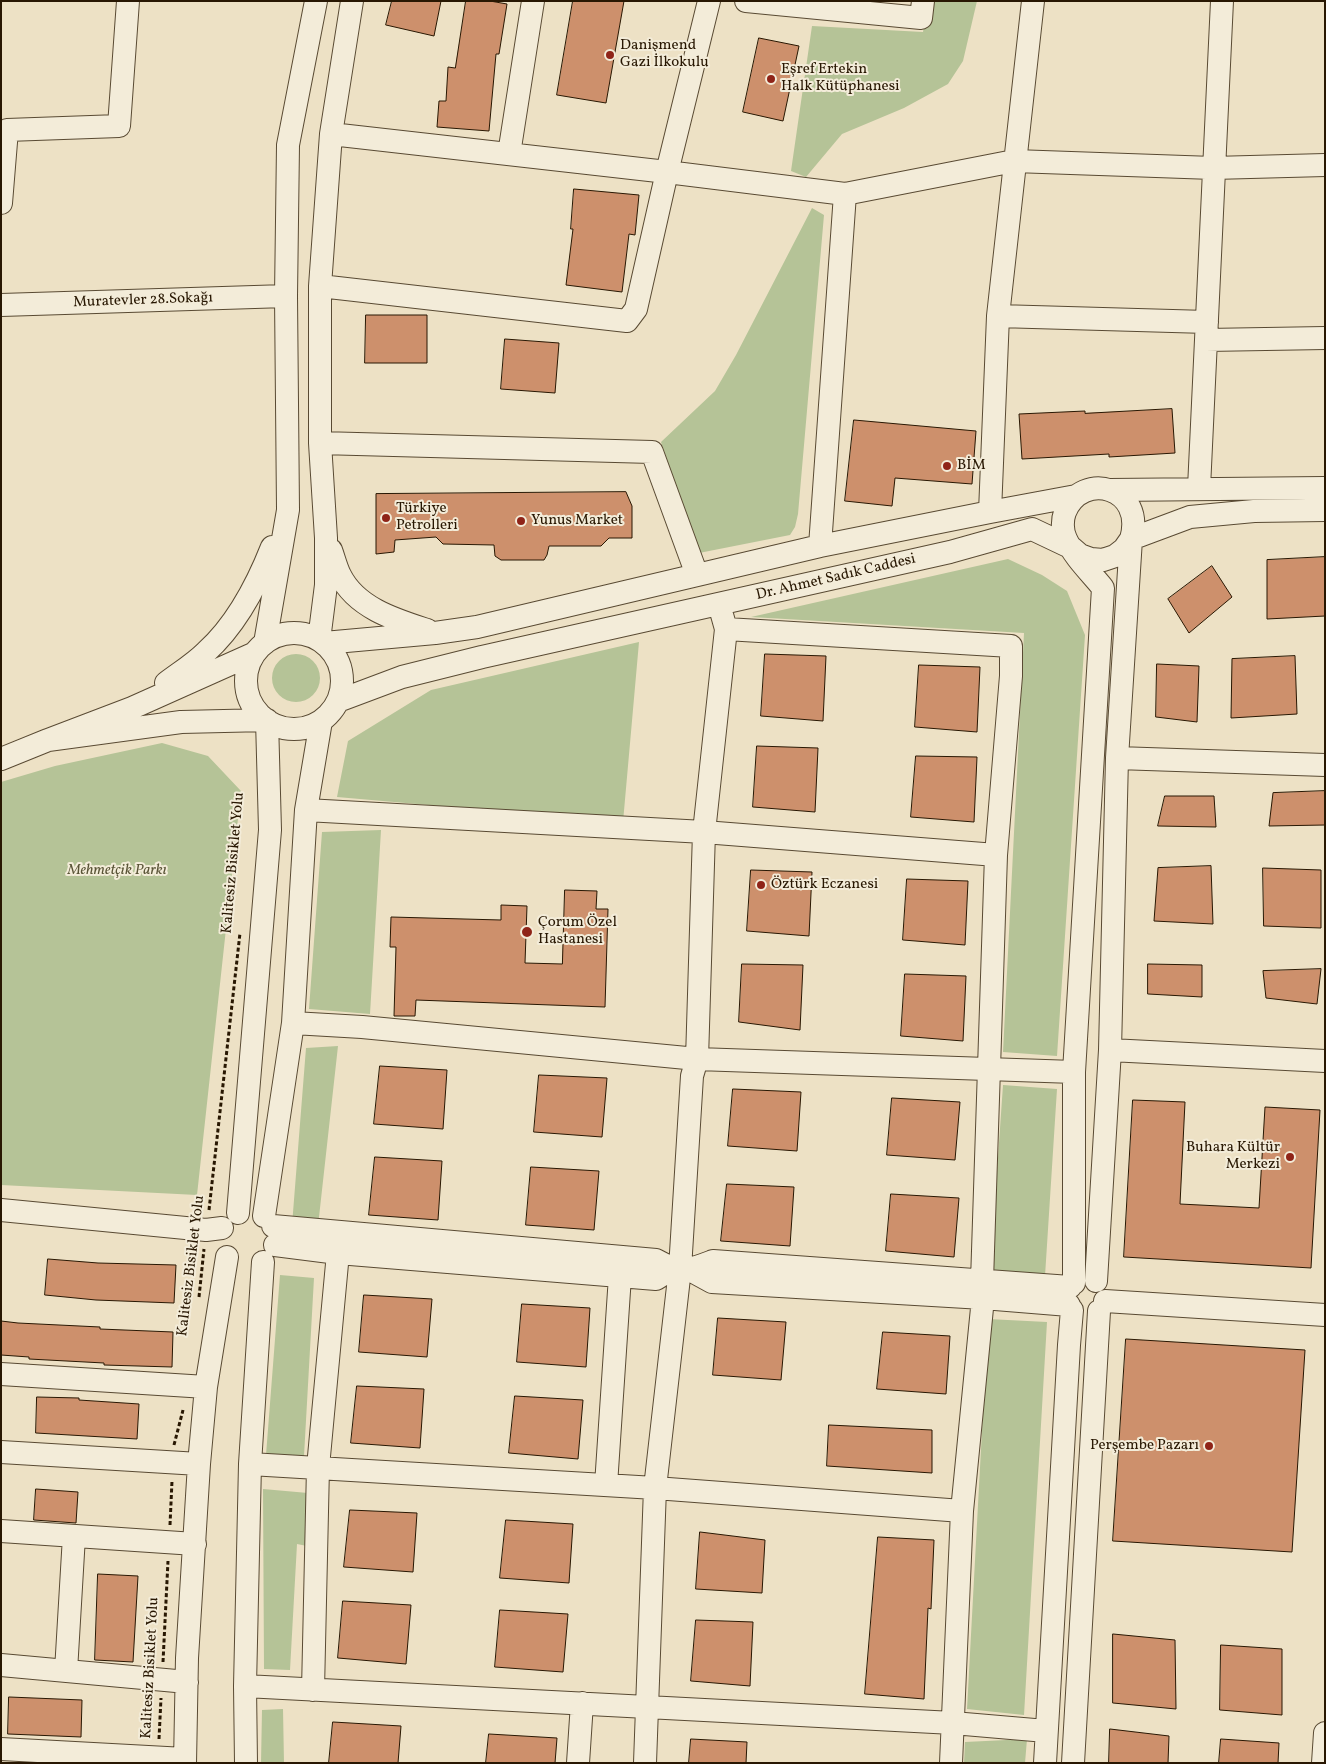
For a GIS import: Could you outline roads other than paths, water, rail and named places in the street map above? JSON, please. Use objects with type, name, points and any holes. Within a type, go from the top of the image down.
[{"type":"street","points":[[1,204],[4,130],[120,126],[128,1]]},
{"type":"street","points":[[1,759],[132,708],[260,648],[275,637],[286,634],[308,635],[321,641],[336,658],[342,676],[338,702],[321,721],[308,727],[294,729],[280,727],[266,720],[250,702],[246,690],[247,671],[260,648],[288,510],[286,296],[288,145],[316,1]]},
{"type":"street","points":[[321,641],[326,585],[326,538],[320,444],[320,286],[331,134],[352,1]]},
{"type":"street","points":[[509,154],[533,1]]},
{"type":"street","points":[[320,286],[627,321],[636,309],[709,1]]},
{"type":"street","points":[[746,1],[921,18],[922,1]]},
{"type":"street","points":[[990,512],[998,316],[1033,1]]},
{"type":"street","points":[[1199,488],[1222,1]]},
{"type":"street","points":[[331,134],[845,194],[1014,161],[1213,168],[1325,165]]},
{"type":"street","points":[[820,546],[845,194]]},
{"type":"street","name":"Muratevler 28.Sokağı","points":[[1,305],[286,296]]},
{"type":"street","points":[[998,316],[1325,338]]},
{"type":"street","points":[[320,444],[652,452],[697,575]]},
{"type":"street","points":[[1045,1763],[1071,1296],[1074,1072],[1103,588],[1066,538],[1063,521],[1068,505],[1076,496],[1086,490],[1098,488],[1110,490],[1325,488]]},
{"type":"street","points":[[1096,1280],[1110,1050],[1117,758],[1131,539],[1134,528],[1134,516],[1129,504],[1121,496],[1110,490]]},
{"type":"street","points":[[321,641],[435,633],[477,627],[820,546],[1076,496]]},
{"type":"street","points":[[132,708],[206,652],[232,622],[260,578],[288,510]]},
{"type":"street","name":"Dr. Ahmet Sadık Caddesi","points":[[338,702],[402,677],[950,552],[1032,529],[1072,548],[1080,555],[1091,559],[1103,560],[1115,556],[1124,550],[1131,539],[1190,517],[1254,511],[1325,510]]},
{"type":"street","points":[[326,538],[341,577],[354,593],[373,609],[435,633]]},
{"type":"street","points":[[645,1763],[655,1488],[680,1269],[692,1076],[697,1059],[704,832],[726,629],[719,604]]},
{"type":"street","points":[[726,629],[1011,646],[1011,676],[996,855],[982,1289],[962,1511],[951,1763]]},
{"type":"street","points":[[48,740],[181,722],[266,720]]},
{"type":"street","points":[[238,1213],[270,830],[266,720]]},
{"type":"street","points":[[246,1763],[245,1686],[250,1464],[268,1237],[293,1023],[306,810],[321,721]]},
{"type":"street","points":[[1117,758],[1325,765]]},
{"type":"street","points":[[306,810],[704,832],[996,855]]},
{"type":"street","points":[[293,1023],[362,1027],[697,1059],[1074,1072]]},
{"type":"street","points":[[1110,1050],[1325,1062]]},
{"type":"street","points":[[1,1210],[214,1229],[238,1213],[251,1211],[268,1237],[338,1253],[656,1279],[680,1269],[713,1261],[982,1289],[1071,1296]]},
{"type":"street","points":[[214,1229],[227,1257],[244,1266],[257,1265],[268,1237]]},
{"type":"street","points":[[268,1237],[656,1260],[680,1269]]},
{"type":"street","points":[[313,1690],[318,1467],[338,1253]]},
{"type":"street","points":[[1,1749],[158,1757],[185,1761],[187,1658],[199,1464],[197,1387],[227,1257]]},
{"type":"street","points":[[606,1485],[620,1276]]},
{"type":"street","points":[[1071,1296],[1084,1278],[1096,1280],[1104,1289],[1073,1763]]},
{"type":"street","points":[[1071,1296],[1082,1316],[1088,1316],[1102,1306],[1325,1315]]},
{"type":"street","points":[[1,1374],[197,1387]]},
{"type":"street","points":[[1,1452],[199,1464]]},
{"type":"street","points":[[250,1464],[655,1488],[962,1511]]},
{"type":"street","points":[[1,1531],[194,1544]]},
{"type":"street","points":[[66,1671],[74,1536]]},
{"type":"street","points":[[1,1665],[188,1682]]},
{"type":"street","points":[[245,1686],[953,1723],[1046,1730]]},
{"type":"street","points":[[578,1763],[582,1703]]},
{"type":"street","points":[[1323,1763],[1325,1733]]},
{"type":"place","name":"Danişmend Gazi İlkokulu","points":[[610,55]]},
{"type":"place","name":"Eşref Ertekin Halk Kütüphanesi","points":[[771,79]]},
{"type":"place","name":"BİM","points":[[947,466]]},
{"type":"place","name":"Türkiye Petrolleri","points":[[386,518]]},
{"type":"place","name":"Yunus Market","points":[[521,521]]},
{"type":"place","name":"Öztürk Eczanesi","points":[[761,885]]},
{"type":"place","name":"Çorum Özel Hastanesi","points":[[527,932]]},
{"type":"place","name":"Buhara Kültür Merkezi","points":[[1290,1157]]},
{"type":"place","name":"Perşembe Pazarı","points":[[1209,1446]]},
{"type":"park label","name":"Mehmetçik Parkı","points":[[117,871]]}]
